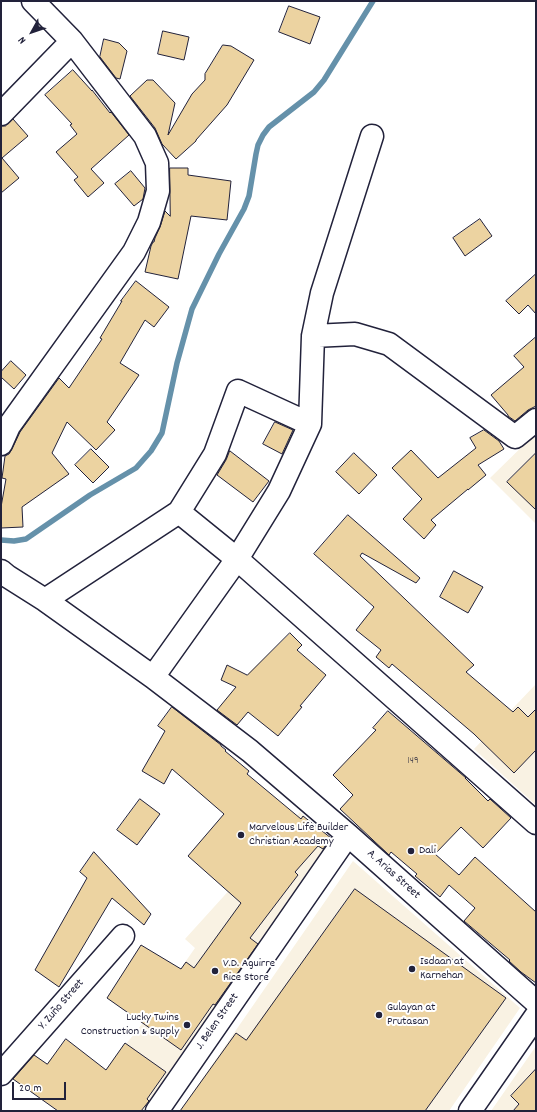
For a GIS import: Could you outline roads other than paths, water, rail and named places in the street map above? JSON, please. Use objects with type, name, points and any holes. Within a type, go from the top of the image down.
[{"type":"street","points":[[1,444],[9,426],[134,252],[149,222],[158,191],[157,163],[144,136],[72,41],[33,1]]},
{"type":"street","points":[[1,114],[72,41]]},
{"type":"street","points":[[153,677],[237,559],[279,491],[310,424],[314,336],[322,293],[372,136]]},
{"type":"street","points":[[314,336],[355,334],[389,344],[515,437],[536,420]]},
{"type":"street","points":[[45,600],[179,512],[215,454],[238,391],[310,424]]},
{"type":"street","points":[[179,512],[237,559],[536,823]]},
{"type":"street","name":"A. Arias Street","points":[[1,570],[7,576],[45,600],[153,677],[250,751],[348,835],[536,1002]]},
{"type":"street","name":"J. Belen Street","points":[[156,1111],[348,835]]},
{"type":"street","name":"Y. Zuño Street","points":[[1,1074],[123,936]]},
{"type":"street","points":[[470,1111],[536,1016]]},
{"type":"waterway","points":[[1,540],[14,541],[26,539],[90,495],[136,468],[151,451],[162,433],[177,363],[192,309],[219,254],[244,209],[249,196],[258,145],[269,127],[314,92],[324,80],[373,1]]},
{"type":"place","name":"Marvelous Life Builder Christian Academy","points":[[241,835]]},
{"type":"place","name":"Dali","points":[[411,851]]},
{"type":"place","name":"Isdaan at Karnehan","points":[[412,969]]},
{"type":"place","name":"V.D. Aguirre Rice Store","points":[[215,971]]},
{"type":"place","name":"Gulayan at Prutasan","points":[[379,1015]]},
{"type":"place","name":"Lucky Twins Construction & Supply","points":[[187,1025]]}]
